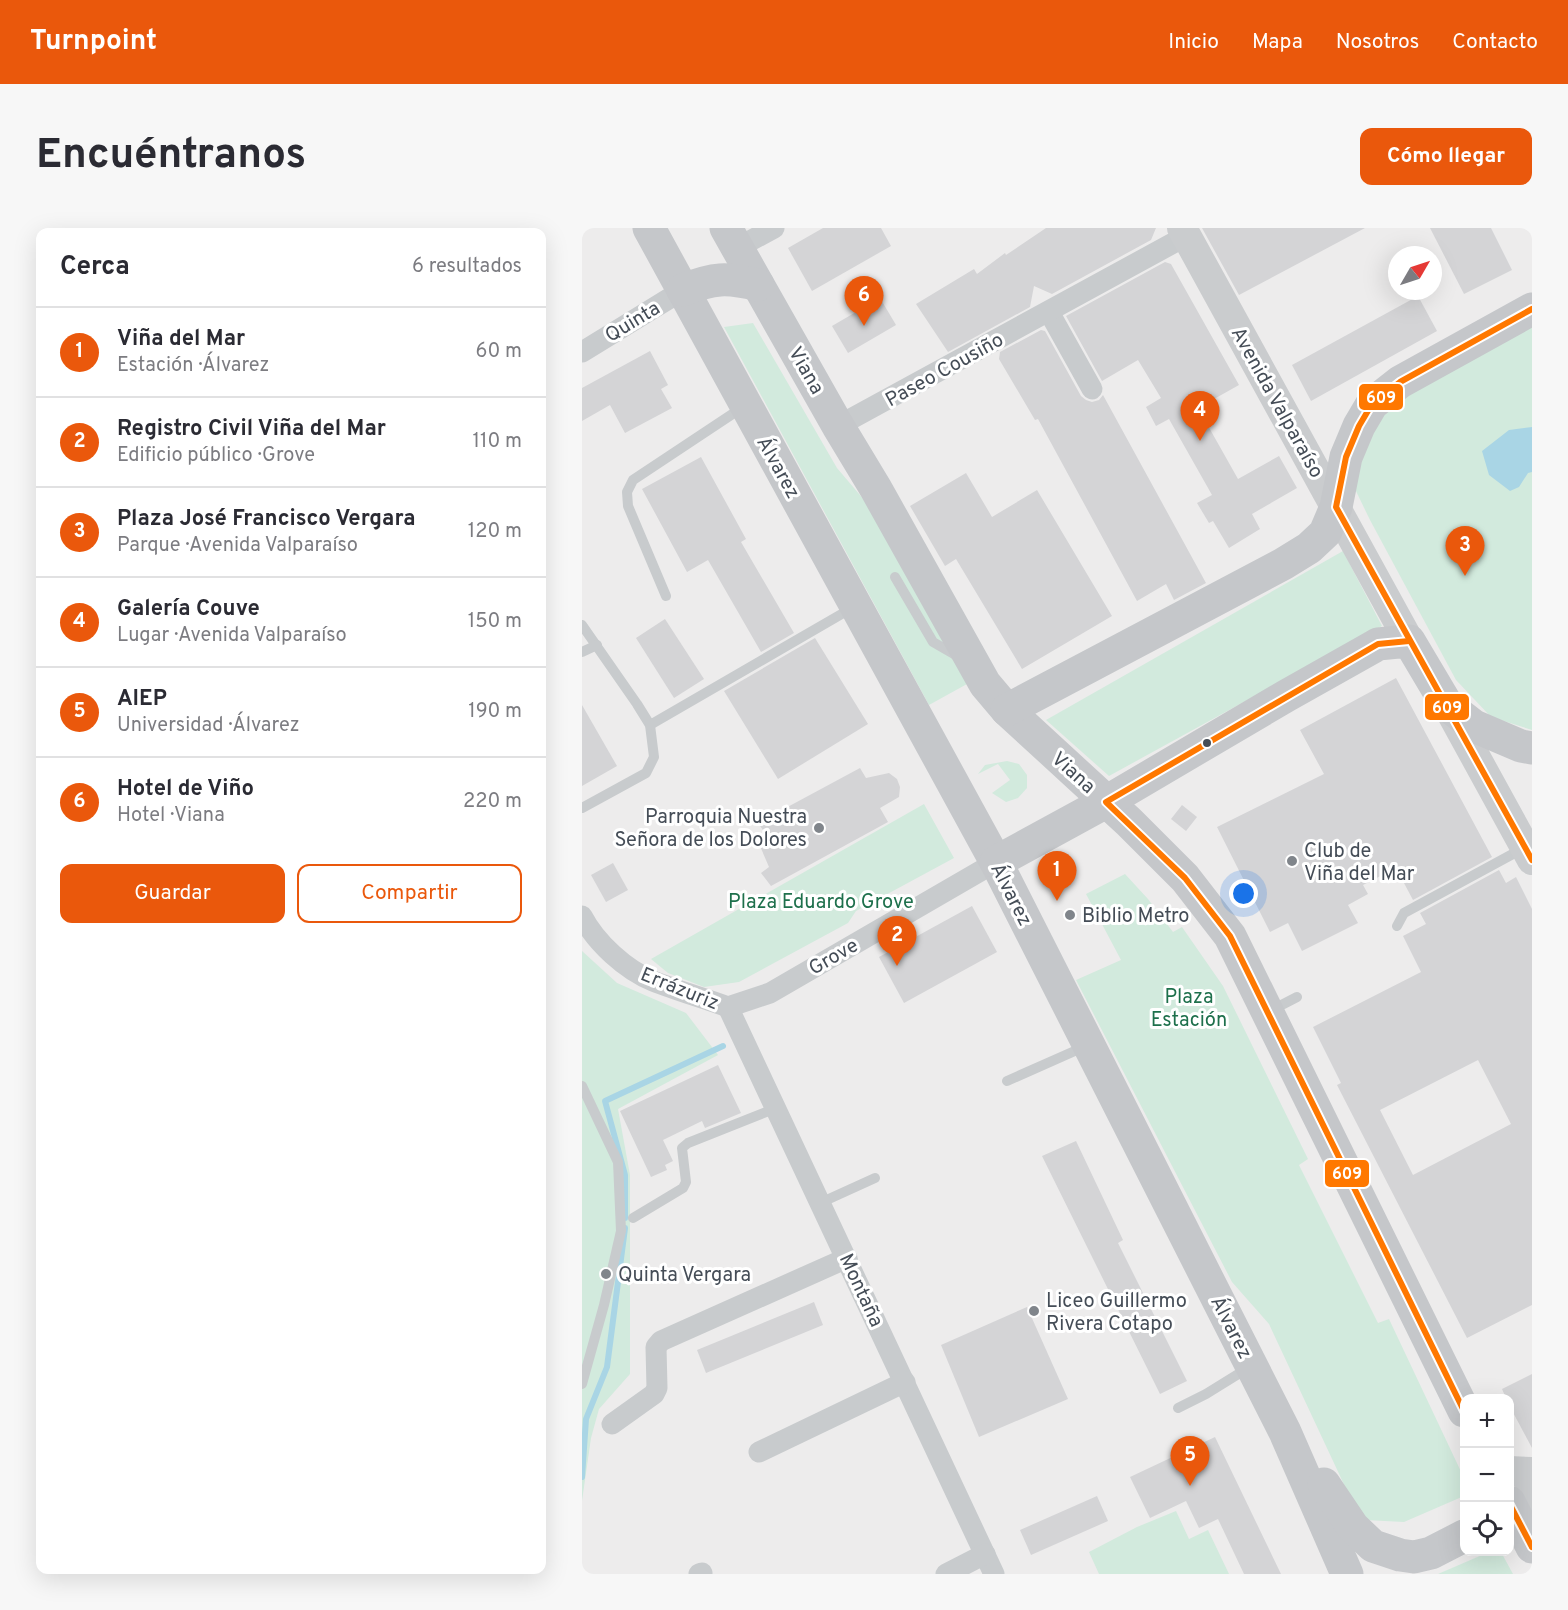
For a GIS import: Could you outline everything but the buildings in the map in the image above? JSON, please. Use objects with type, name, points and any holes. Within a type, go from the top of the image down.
[{"type":"main road","name":"Álvarez","points":[[649,228],[996,862],[1285,1432],[1347,1574]]},
{"type":"main road","name":"Viana","points":[[732,238],[985,684],[1006,710],[1130,822],[1185,878],[1230,936],[1460,1403]]},
{"type":"main road","points":[[683,290],[718,279],[758,285]]},
{"type":"main road","points":[[1006,710],[1283,564],[1309,548],[1325,533],[1336,507],[1346,457],[1359,426],[1372,404],[1400,382],[1532,309]]},
{"type":"main road","points":[[996,862],[1106,802],[1378,644],[1409,641]]},
{"type":"main road","name":"Avenida Valparaíso","points":[[1409,641],[1447,705]]},
{"type":"main road","points":[[1447,705],[1474,726],[1521,746],[1532,748]]},
{"type":"main road","points":[[1285,1432],[1353,1527],[1374,1546],[1414,1557],[1431,1553],[1460,1538]]},
{"type":"main road","points":[[1516,1504],[1532,1547]]},
{"type":"street","points":[[732,238],[774,228]]},
{"type":"street","name":"Paseo Cousiño","points":[[838,426],[1049,312],[1184,232]]},
{"type":"street","name":"Avenida Valparaíso","points":[[1184,232],[1409,641]]},
{"type":"street","name":"Quinta","points":[[582,352],[683,290]]},
{"type":"street","points":[[1049,312],[1092,389]]},
{"type":"street","name":"Avenida Valparaíso","points":[[1447,705],[1529,854]]},
{"type":"street","name":"Grove","points":[[728,1007],[770,993],[996,862]]},
{"type":"street","name":"Errázuriz","points":[[582,916],[588,927],[614,955],[651,981],[728,1007]]},
{"type":"street","name":"Montaña","points":[[728,1007],[994,1574]]},
{"type":"street","points":[[612,1424],[654,1394],[657,1388],[656,1347],[661,1341],[846,1258]]},
{"type":"street","points":[[759,1452],[905,1382]]},
{"type":"street","points":[[1514,1471],[1532,1472]]},
{"type":"street","points":[[946,1574],[985,1554]]},
{"type":"lane","points":[[666,596],[628,506],[627,492],[633,480],[746,405]]},
{"type":"lane","points":[[895,576],[933,642],[975,666]]},
{"type":"lane","points":[[650,725],[855,606]]},
{"type":"lane","points":[[582,625],[650,725],[654,757],[646,773],[582,808]]},
{"type":"lane","points":[[582,652],[597,645]]},
{"type":"lane","points":[[1397,926],[1404,913],[1529,854]]},
{"type":"lane","points":[[1267,1013],[1297,997]]},
{"type":"lane","points":[[1007,1081],[1089,1045]]},
{"type":"lane","points":[[582,1086],[618,1162],[621,1231],[604,1305],[582,1384]]},
{"type":"lane","points":[[633,1218],[683,1188],[686,1182],[682,1148],[688,1143],[776,1108]]},
{"type":"lane","points":[[820,1203],[875,1178]]},
{"type":"lane","points":[[1178,1408],[1206,1394],[1251,1366]]},
{"type":"green space","points":[[1532,321],[1532,730],[1491,717],[1456,680],[1354,487],[1358,457],[1382,413],[1407,389]]},
{"type":"green space","points":[[753,323],[837,468],[871,508],[967,684],[929,705],[724,327]]},
{"type":"green space","points":[[1343,551],[1382,626],[1109,776],[1046,720]]},
{"type":"green space","points":[[1007,761],[1019,764],[1027,775],[1027,788],[1018,798],[1006,802],[992,793],[1010,780],[998,764],[978,774],[985,765]]},
{"type":"green space","name":"Plaza Eduardo Grove","points":[[924,804],[954,858],[856,911],[848,923],[739,982],[704,987],[668,973],[651,959]]},
{"type":"green space","name":"Plaza Estación","points":[[1125,874],[1173,932],[1182,927],[1223,986],[1308,1159],[1299,1165],[1378,1323],[1389,1319],[1460,1470],[1460,1498],[1404,1522],[1365,1520],[1355,1508],[1269,1324],[1232,1282],[1076,980],[1121,960],[1086,894]]},
{"type":"green space","name":"Quinta Vergara","points":[[582,951],[617,983],[686,1013],[718,1055],[618,1109],[630,1175],[630,1374],[599,1409],[591,1438],[582,1501]]},
{"type":"green space","points":[[1176,1511],[1189,1539],[1208,1530],[1229,1574],[1099,1574],[1089,1552],[1137,1527]]},
{"type":"green space","points":[[1480,1556],[1503,1556],[1513,1574],[1438,1574]]},
{"type":"water","points":[[1532,427],[1532,472],[1528,473],[1519,487],[1510,491],[1489,475],[1482,451],[1509,430]]},
{"type":"waterway","points":[[625,1218],[625,1175],[605,1101],[723,1046]]},
{"type":"waterway","points":[[582,1477],[586,1419],[607,1367],[625,1228]]},
{"type":"transit line","name":"609","points":[[1532,309],[1400,382],[1372,404],[1359,426],[1346,457],[1336,507],[1532,860]]},
{"type":"transit line","name":"609","points":[[1409,641],[1378,644],[1106,802],[1185,878],[1230,936],[1460,1403]]},
{"type":"transit line","name":"609","points":[[1514,1513],[1532,1547]]},
{"type":"place","name":"Hotel de Viño","points":[[864,326]]},
{"type":"place","name":"Galería Couve","points":[[1200,441]]},
{"type":"place","name":"Plaza José Francisco Vergara","points":[[1465,576]]},
{"type":"place","name":"Parroquia Nuestra Señora de los Dolores","points":[[819,828]]},
{"type":"place","name":"Club de Viña del Mar","points":[[1292,861]]},
{"type":"place","name":"Viña del Mar","points":[[1057,901]]},
{"type":"place","name":"Biblio Metro","points":[[1070,915]]},
{"type":"place","name":"Registro Civil Viña del Mar","points":[[897,966]]},
{"type":"place","name":"Quinta Vergara","points":[[606,1274]]},
{"type":"place","name":"Liceo Guillermo Rivera Cotapo","points":[[1034,1311]]},
{"type":"place","name":"AIEP","points":[[1190,1486]]}]
